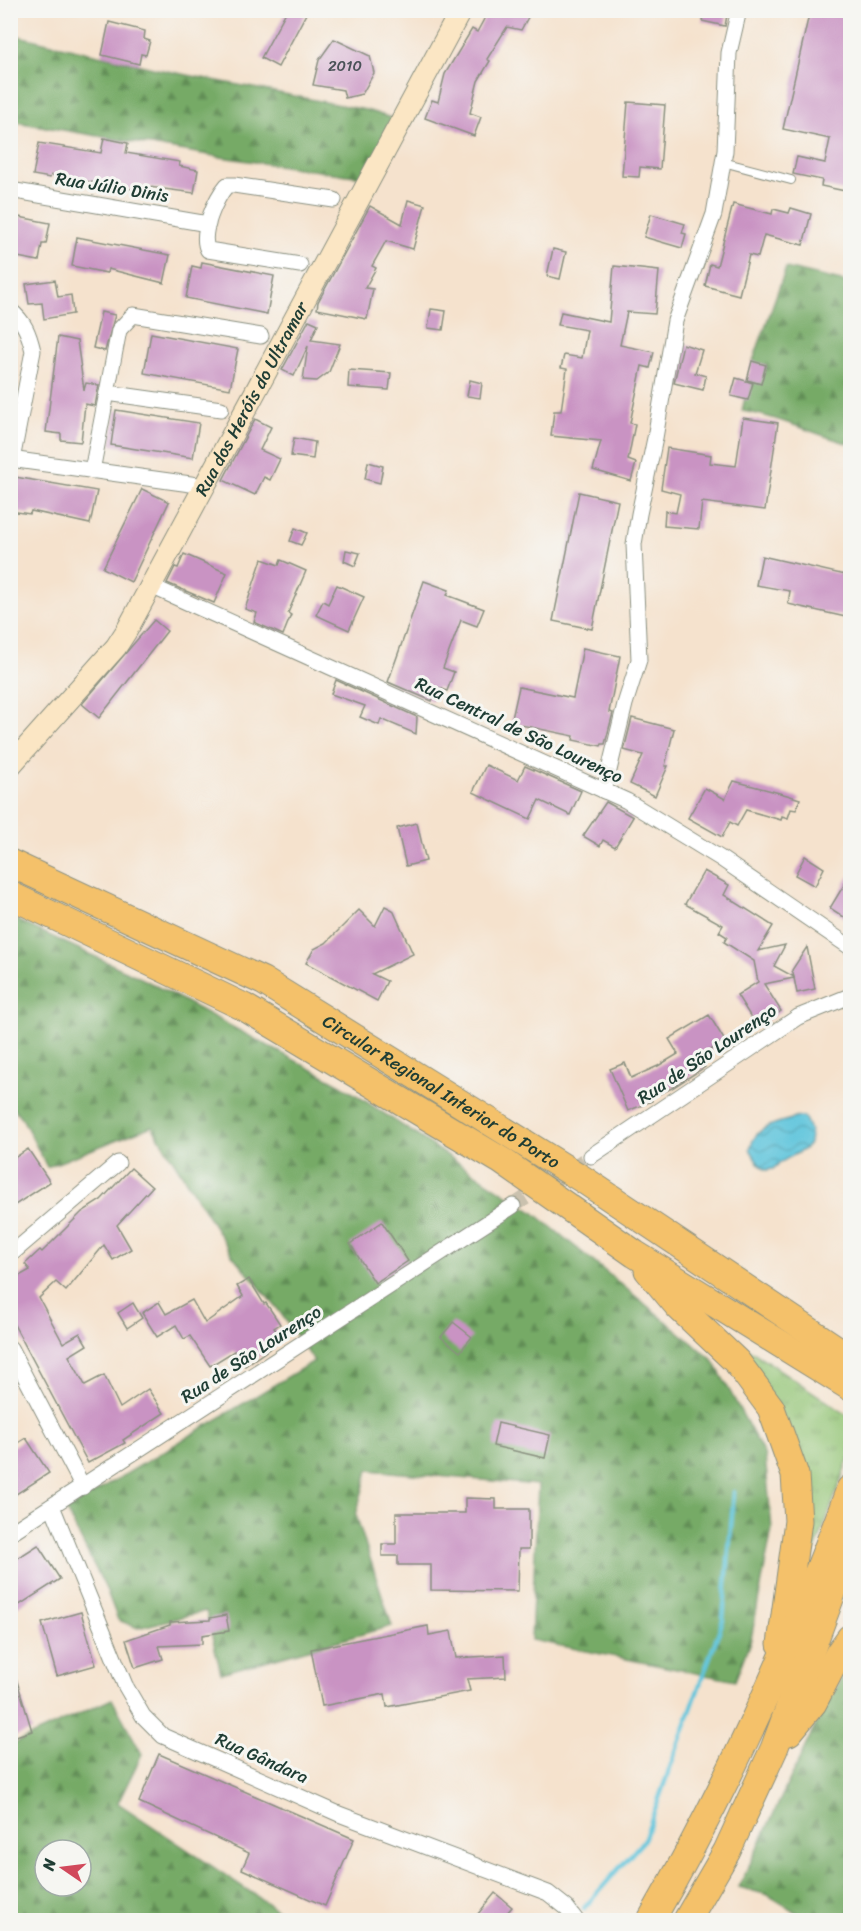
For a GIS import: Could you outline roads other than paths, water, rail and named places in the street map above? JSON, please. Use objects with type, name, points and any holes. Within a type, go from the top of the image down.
[{"type":"highway","name":"Circular Regional Interior do Porto","points":[[10,863],[262,981],[584,1180],[850,1358]]},
{"type":"highway","name":"Circular Regional Interior do Porto","points":[[10,895],[244,1007],[502,1161],[635,1254],[850,1386]]},
{"type":"highway","points":[[635,1254],[679,1307],[737,1362],[771,1408],[795,1474],[798,1521],[779,1663]]},
{"type":"highway","points":[[651,1920],[700,1836],[807,1607],[850,1490]]},
{"type":"highway","points":[[687,1920],[727,1851],[774,1749],[850,1545]]},
{"type":"highway","points":[[774,1749],[813,1702],[839,1653],[850,1638]]},
{"type":"street","name":"Rua dos Heróis do Ultramar","points":[[10,766],[116,647],[461,10]]},
{"type":"street","points":[[604,791],[625,704],[639,660],[634,544],[639,514],[675,321],[714,214],[723,162],[729,52],[739,10]]},
{"type":"street","points":[[300,265],[212,252],[206,245],[208,224],[225,188],[231,184],[334,200]]},
{"type":"street","name":"Rua Júlio Dinis","points":[[10,190],[208,224]]},
{"type":"street","points":[[10,310],[20,318],[29,333],[33,351],[11,459],[205,486]]},
{"type":"street","points":[[92,471],[119,330],[133,315],[261,336]]},
{"type":"street","points":[[107,393],[221,409]]},
{"type":"street","name":"Rua Central de São Lourenço","points":[[151,586],[627,801],[720,858],[850,947]]},
{"type":"street","name":"Rua de São Lourenço","points":[[591,1155],[798,1017],[850,996]]},
{"type":"street","points":[[10,1255],[118,1163]]},
{"type":"street","name":"Rua de São Lourenço","points":[[10,1533],[513,1206]]},
{"type":"street","points":[[10,1348],[83,1487]]},
{"type":"street","name":"Rua Gândara","points":[[52,1506],[125,1685],[143,1716],[163,1736],[339,1814],[548,1893],[567,1908],[576,1920]]},
{"type":"lane","points":[[723,162],[791,180]]},
{"type":"water","points":[[804,1117],[809,1129],[811,1138],[808,1144],[773,1169],[766,1170],[759,1164],[750,1149],[753,1141],[768,1126]]},
{"type":"waterway","points":[[584,1908],[644,1840],[723,1620],[734,1492]]},
{"type":"tunnel","points":[[513,1206],[591,1156]]}]
